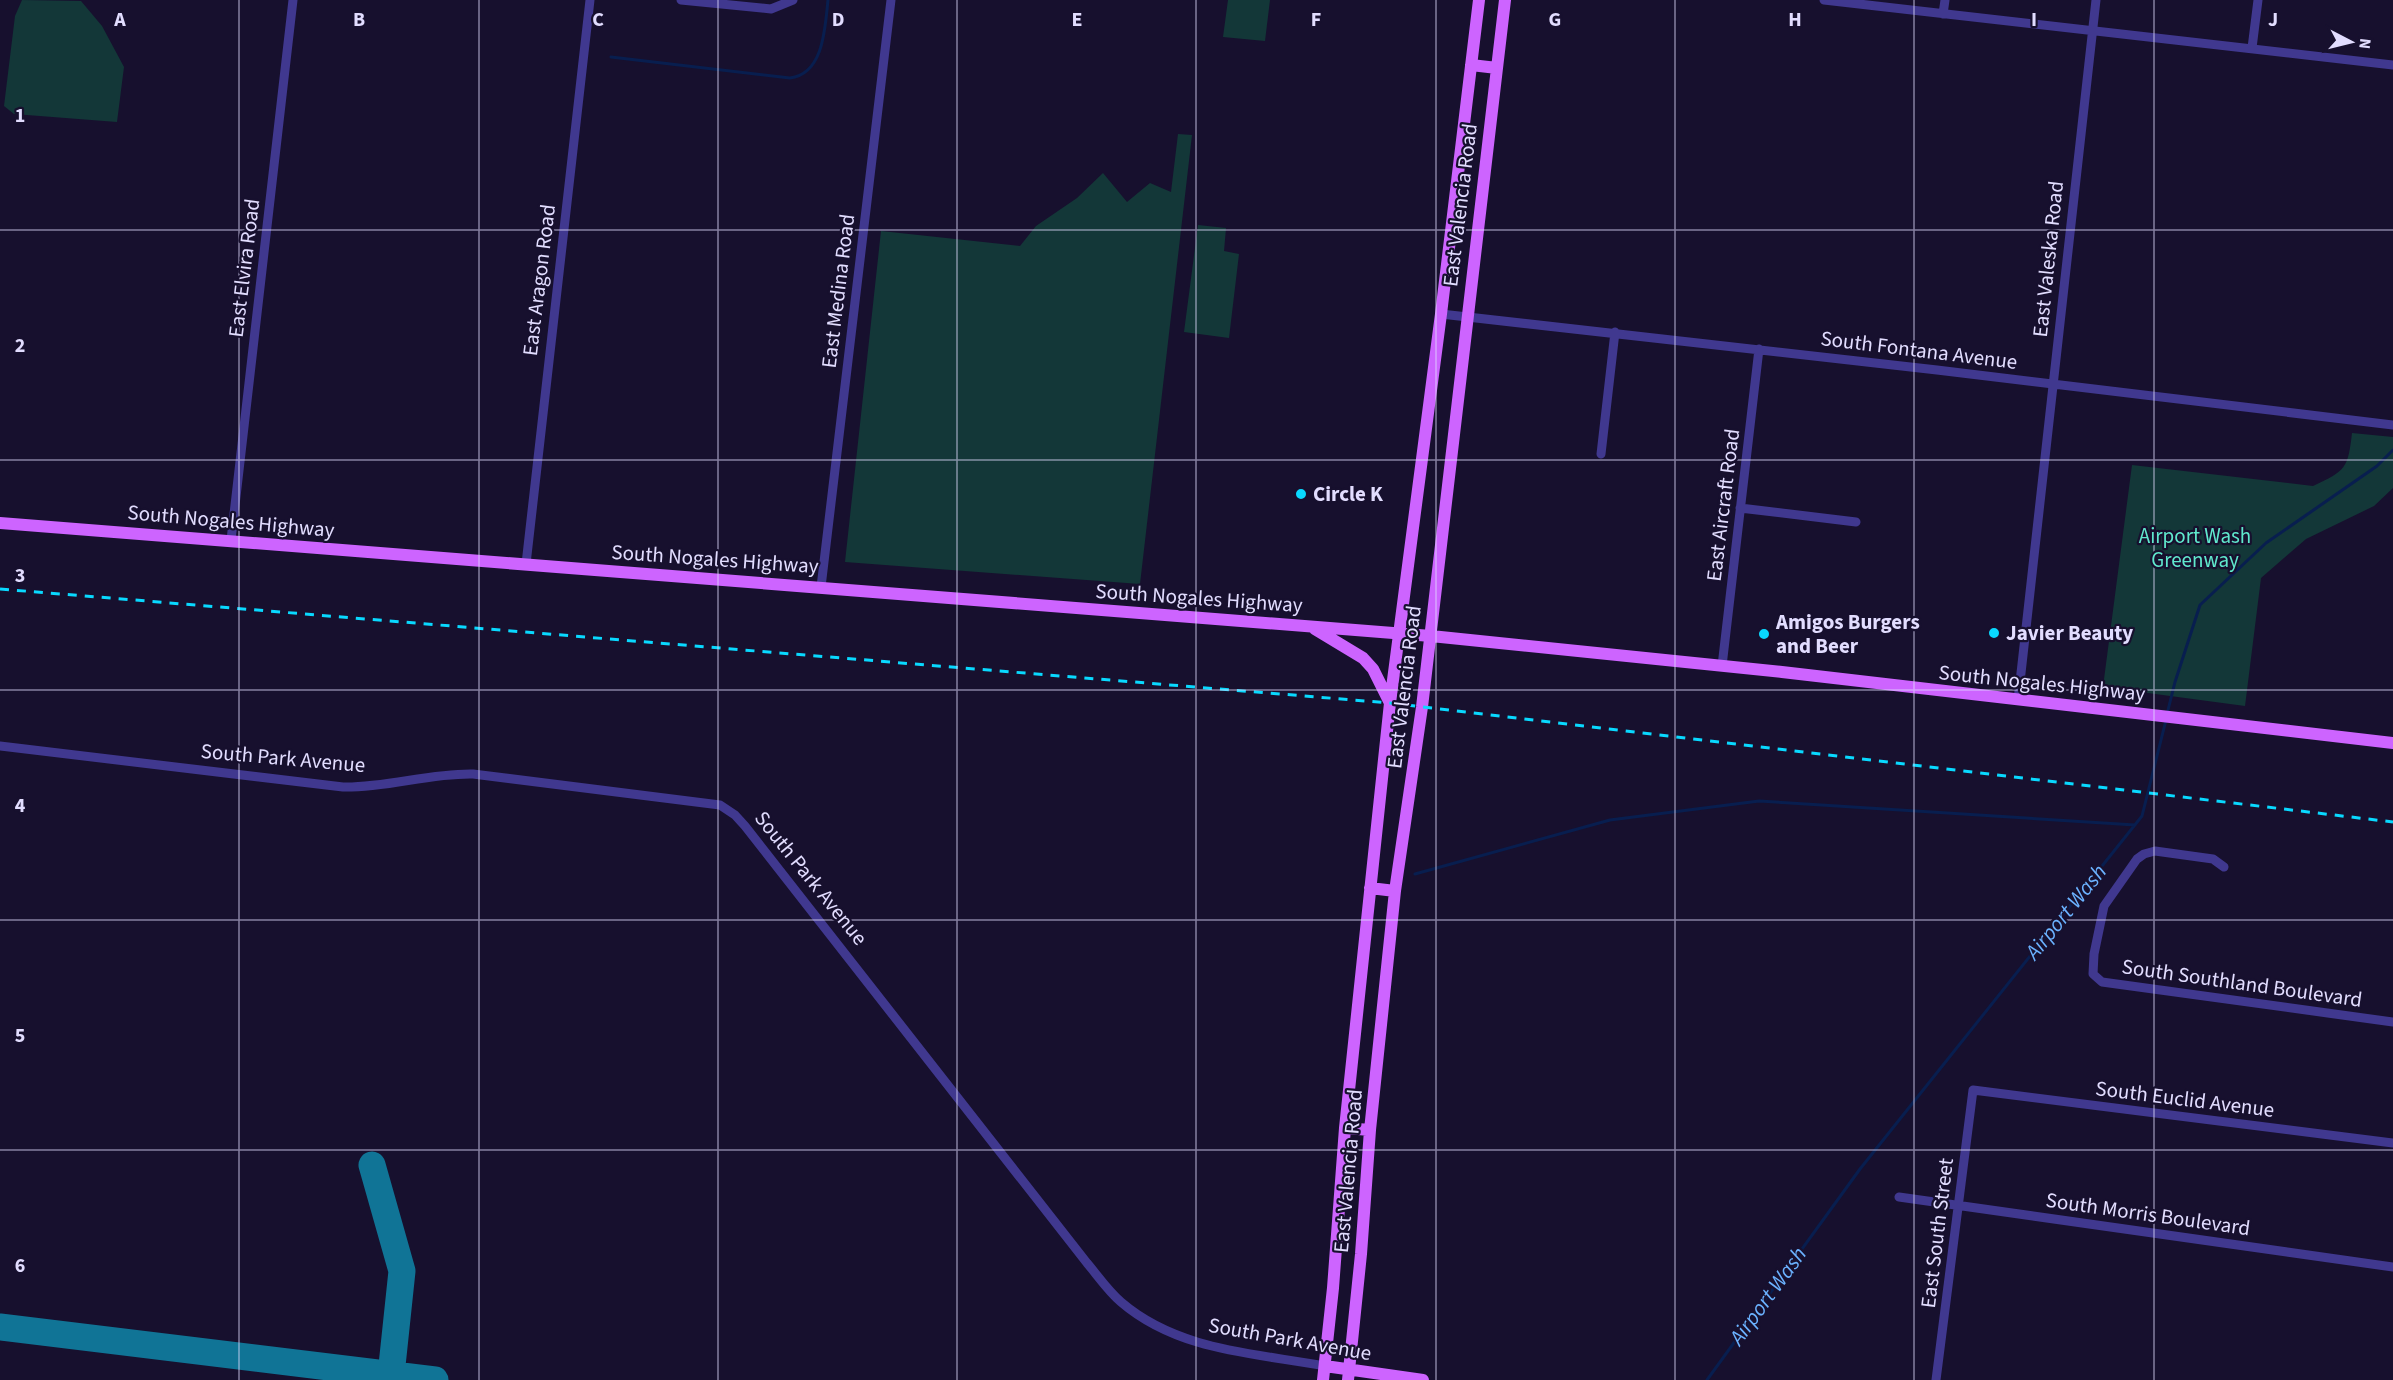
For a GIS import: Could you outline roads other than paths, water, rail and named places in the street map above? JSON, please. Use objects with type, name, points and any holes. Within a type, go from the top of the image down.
[{"type":"main road","name":"East Valencia Road","points":[[1323,1380],[1333,1288],[1345,1128],[1390,703],[1479,0]]},
{"type":"main road","name":"East Valencia Road","points":[[1349,1375],[1370,1130],[1395,891],[1431,636],[1466,316],[1505,0]]},
{"type":"main road","points":[[1471,65],[1497,68]]},
{"type":"main road","name":"South Nogales Highway","points":[[0,523],[1431,636],[1722,666],[2393,743]]},
{"type":"main road","points":[[1312,627],[1363,658],[1373,669],[1390,703]]},
{"type":"main road","points":[[1370,888],[1395,891]]},
{"type":"main road","points":[[1345,1128],[1370,1130]]},
{"type":"main road","name":"South Park Avenue","points":[[1325,1366],[1349,1375],[1423,1380]]},
{"type":"street","name":"East Elvira Road","points":[[231,540],[293,0]]},
{"type":"street","name":"East Aragon Road","points":[[526,564],[590,0]]},
{"type":"street","points":[[681,0],[771,9],[793,0]]},
{"type":"street","name":"East Medina Road","points":[[821,587],[891,0]]},
{"type":"street","points":[[1824,0],[2393,65]]},
{"type":"street","points":[[1943,14],[1945,0]]},
{"type":"street","name":"East Valeska Road","points":[[2018,700],[2096,0]]},
{"type":"street","points":[[2252,48],[2258,0]]},
{"type":"street","name":"South Fontana Avenue","points":[[1441,314],[1615,332],[2393,425]]},
{"type":"street","points":[[1601,454],[1615,332]]},
{"type":"street","name":"East Aircraft Road","points":[[1722,666],[1759,349]]},
{"type":"street","points":[[1740,508],[1856,522]]},
{"type":"street","name":"South Park Avenue","points":[[0,747],[343,787],[360,787],[452,774],[473,774],[720,805],[735,815],[765,851],[1087,1263],[1120,1301],[1142,1317],[1167,1330],[1212,1348],[1325,1366]]},
{"type":"street","name":"South Southland Boulevard","points":[[2224,867],[2213,859],[2155,851],[2148,852],[2137,859],[2104,906],[2091,971],[2102,982],[2393,1022]]},
{"type":"street","name":"South Euclid Avenue","points":[[1973,1090],[2393,1143]]},
{"type":"street","name":"East South Street","points":[[1936,1380],[1973,1090]]},
{"type":"street","name":"South Morris Boulevard","points":[[1899,1197],[2393,1267]]},
{"type":"waterway","points":[[611,57],[790,78],[801,75],[816,59],[824,35],[828,0]]},
{"type":"waterway","name":"Airport Wash","points":[[2167,714],[2200,605],[2266,543],[2377,466],[2393,450]]},
{"type":"waterway","name":"Airport Wash","points":[[1707,1380],[1860,1169],[2142,816],[2166,720]]},
{"type":"waterway","points":[[1415,874],[1610,820],[1759,801],[2135,825]]},
{"type":"railway","points":[[0,589],[1390,703],[2393,822]]},
{"type":"place","name":"Circle K","points":[[1301,494]]},
{"type":"place","name":"Javier Beauty","points":[[1994,633]]},
{"type":"place","name":"Amigos Burgers and Beer","points":[[1764,634]]},
{"type":"park label","name":"Airport Wash Greenway","points":[[2195,548]]}]
